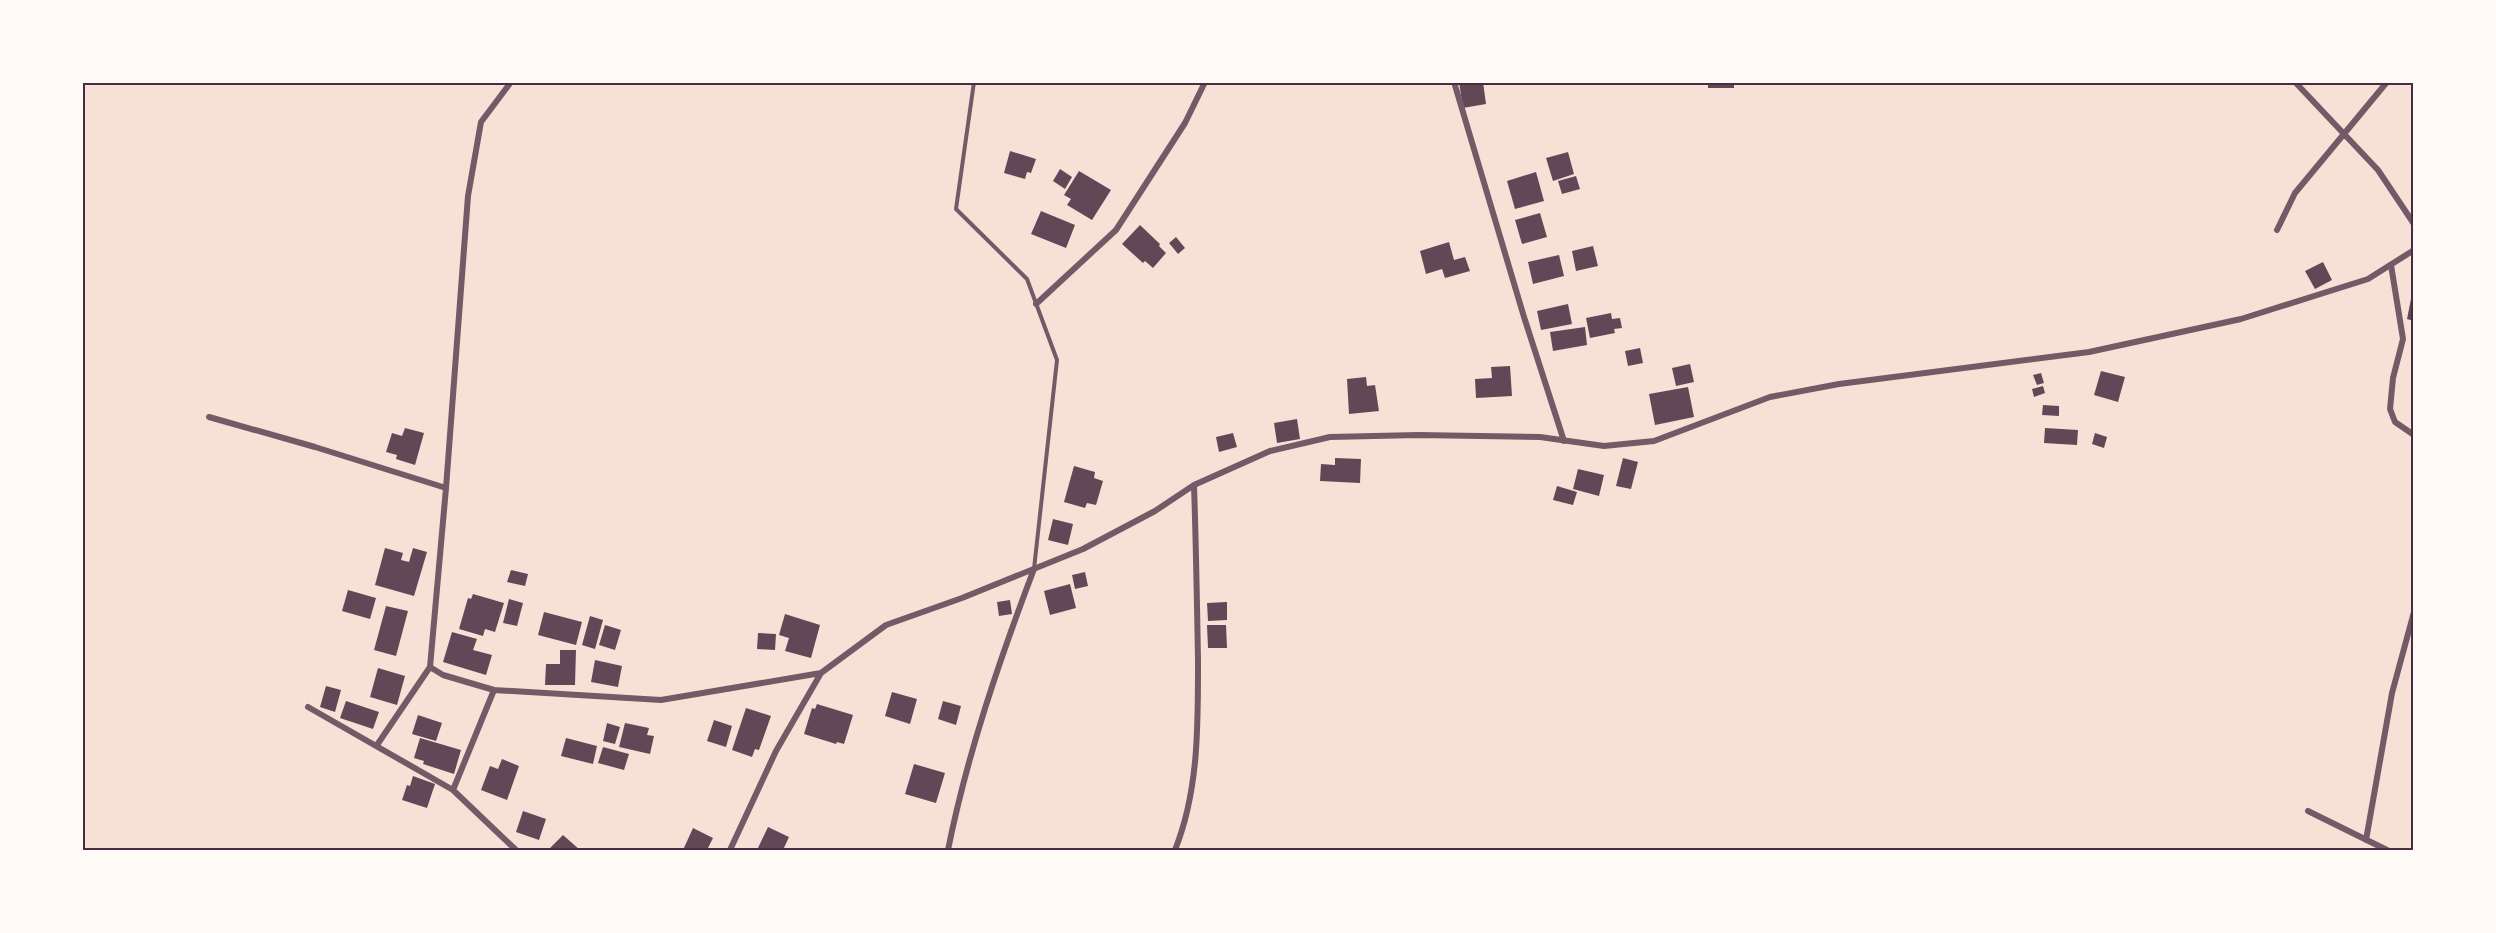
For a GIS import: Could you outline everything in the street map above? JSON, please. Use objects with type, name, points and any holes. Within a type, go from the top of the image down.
[{"type":"street","points":[[377,745],[430,667],[468,196],[481,122],[511,82]]},
{"type":"street","points":[[1036,304],[1116,230],[1185,123],[1205,82]]},
{"type":"street","points":[[1454,82],[1520,306],[1564,441]]},
{"type":"street","points":[[2295,82],[2378,170],[2414,224]]},
{"type":"street","points":[[2277,230],[2295,193],[2387,82]]},
{"type":"street","points":[[730,850],[776,751],[821,673],[886,625],[963,598],[1083,549],[1155,511],[1194,485],[1270,451],[1330,437],[1419,435],[1540,437],[1604,446],[1654,441],[1770,397],[1839,384],[2089,352],[2241,319],[2368,279],[2414,250]]},
{"type":"street","points":[[2391,265],[2403,339],[2392,378],[2390,409],[2395,422],[2414,435]]},
{"type":"street","points":[[209,417],[446,488]]},
{"type":"street","points":[[1175,850],[1192,796],[1198,707],[1194,485]]},
{"type":"street","points":[[948,850],[960,789],[1016,615],[1034,569]]},
{"type":"street","points":[[2366,840],[2392,693],[2414,612]]},
{"type":"street","points":[[430,667],[443,675],[494,690],[661,700],[821,673]]},
{"type":"street","points":[[453,790],[494,690]]},
{"type":"street","points":[[309,708],[453,790],[516,850]]},
{"type":"street","points":[[2308,812],[2387,850]]},
{"type":"lane","points":[[974,82],[956,209],[1027,279],[1057,360],[1034,569]]},
{"type":"building","points":[[1459,82],[1483,82],[1486,104],[1463,108]]},
{"type":"building","points":[[1708,82],[1734,82],[1734,88],[1708,88]]},
{"type":"building","points":[[1010,151],[1036,159],[1031,173],[1027,172],[1025,179],[1004,173]]},
{"type":"building","points":[[1568,152],[1574,174],[1553,181],[1546,158]]},
{"type":"building","points":[[1060,169],[1072,177],[1065,189],[1053,181]]},
{"type":"building","points":[[1079,171],[1111,190],[1092,220],[1067,205],[1071,199],[1064,195]]},
{"type":"building","points":[[1536,172],[1544,201],[1515,209],[1507,181]]},
{"type":"building","points":[[1576,176],[1580,189],[1562,194],[1558,181]]},
{"type":"building","points":[[1041,211],[1075,225],[1066,248],[1031,234]]},
{"type":"building","points":[[1540,213],[1547,237],[1522,244],[1515,220]]},
{"type":"building","points":[[1140,225],[1166,253],[1153,268],[1145,261],[1143,263],[1122,244]]},
{"type":"building","points":[[1176,237],[1185,248],[1178,254],[1169,243]]},
{"type":"building","points":[[1449,242],[1454,260],[1465,257],[1470,271],[1445,278],[1442,269],[1426,274],[1420,251]]},
{"type":"building","points":[[1593,246],[1598,266],[1576,271],[1572,251]]},
{"type":"building","points":[[1559,255],[1564,276],[1533,284],[1528,262]]},
{"type":"building","points":[[2323,262],[2332,280],[2315,289],[2305,271]]},
{"type":"building","points":[[2411,299],[2414,300],[2414,321],[2407,319]]},
{"type":"building","points":[[1568,304],[1572,324],[1541,330],[1537,311]]},
{"type":"building","points":[[1611,313],[1612,319],[1620,318],[1622,328],[1614,329],[1615,333],[1590,338],[1586,318]]},
{"type":"building","points":[[1585,327],[1587,345],[1553,351],[1550,332]]},
{"type":"building","points":[[1640,348],[1643,363],[1628,366],[1625,351]]},
{"type":"building","points":[[1690,364],[1694,382],[1676,386],[1672,368]]},
{"type":"building","points":[[1510,366],[1512,396],[1476,398],[1475,379],[1492,378],[1491,367]]},
{"type":"building","points":[[2101,371],[2125,377],[2118,402],[2094,395]]},
{"type":"building","points":[[2041,373],[2044,383],[2037,385],[2033,375]]},
{"type":"building","points":[[1366,377],[1367,386],[1375,385],[1379,411],[1349,414],[1347,379]]},
{"type":"building","points":[[2043,386],[2045,393],[2034,397],[2032,389]]},
{"type":"building","points":[[1688,387],[1694,417],[1655,425],[1649,394]]},
{"type":"building","points":[[2043,405],[2059,406],[2059,416],[2042,415]]},
{"type":"building","points":[[1297,419],[1300,439],[1277,443],[1274,423]]},
{"type":"building","points":[[405,428],[424,433],[415,465],[396,459],[397,455],[386,452],[392,433],[402,436]]},
{"type":"building","points":[[2045,428],[2078,430],[2077,445],[2044,443]]},
{"type":"building","points":[[1233,433],[1237,447],[1219,452],[1216,437]]},
{"type":"building","points":[[2095,433],[2107,437],[2104,448],[2092,444]]},
{"type":"building","points":[[1335,458],[1361,459],[1360,483],[1320,481],[1321,464],[1335,465]]},
{"type":"building","points":[[1623,458],[1638,462],[1631,489],[1616,486]]},
{"type":"building","points":[[1074,466],[1095,472],[1094,478],[1103,481],[1096,505],[1087,503],[1085,508],[1064,502]]},
{"type":"building","points":[[1578,469],[1604,475],[1599,496],[1573,489]]},
{"type":"building","points":[[1557,486],[1577,492],[1573,505],[1553,500]]},
{"type":"building","points":[[1053,519],[1073,524],[1068,545],[1048,540]]},
{"type":"building","points":[[385,548],[403,553],[401,560],[409,562],[413,548],[427,552],[414,596],[375,585]]},
{"type":"building","points":[[511,570],[528,574],[525,586],[507,582]]},
{"type":"building","points":[[1085,572],[1088,586],[1075,589],[1072,575]]},
{"type":"building","points":[[1070,584],[1076,608],[1050,615],[1044,591]]},
{"type":"building","points":[[348,590],[376,598],[370,619],[342,611]]},
{"type":"building","points":[[473,594],[504,603],[495,632],[485,629],[483,636],[459,629],[468,598],[471,599]]},
{"type":"building","points":[[509,599],[523,603],[517,626],[503,623]]},
{"type":"building","points":[[1010,600],[1012,614],[999,616],[997,602]]},
{"type":"building","points":[[1227,602],[1227,620],[1208,621],[1207,603]]},
{"type":"building","points":[[386,606],[408,611],[396,656],[374,650]]},
{"type":"building","points":[[544,612],[582,622],[576,645],[538,635]]},
{"type":"building","points":[[785,614],[820,625],[811,658],[785,651],[789,638],[779,635]]},
{"type":"building","points":[[590,616],[603,620],[595,649],[582,645]]},
{"type":"building","points":[[605,625],[621,630],[615,650],[599,645]]},
{"type":"building","points":[[1207,625],[1226,625],[1227,648],[1208,648]]},
{"type":"building","points":[[452,632],[477,639],[473,650],[492,655],[486,675],[443,662]]},
{"type":"building","points":[[758,633],[776,634],[775,650],[757,649]]},
{"type":"building","points":[[560,650],[576,650],[575,685],[545,685],[546,664],[560,664]]},
{"type":"building","points":[[595,660],[622,666],[618,687],[591,682]]},
{"type":"building","points":[[378,668],[405,676],[397,705],[370,697]]},
{"type":"building","points":[[326,686],[341,690],[335,712],[320,707]]},
{"type":"building","points":[[892,692],[917,699],[910,724],[885,716]]},
{"type":"building","points":[[346,701],[379,712],[373,729],[340,718]]},
{"type":"building","points":[[943,701],[961,706],[956,725],[938,719]]},
{"type":"building","points":[[817,704],[853,715],[844,744],[837,742],[836,744],[804,734],[812,708],[815,709]]},
{"type":"building","points":[[746,708],[771,716],[759,750],[755,749],[752,757],[732,750]]},
{"type":"building","points":[[418,715],[442,723],[436,741],[412,734]]},
{"type":"building","points":[[714,720],[732,726],[726,747],[707,741]]},
{"type":"building","points":[[607,723],[620,727],[615,744],[603,741]]},
{"type":"building","points":[[625,723],[649,728],[647,735],[654,736],[650,754],[619,747]]},
{"type":"building","points":[[420,738],[461,750],[454,774],[423,764],[424,761],[414,758]]},
{"type":"building","points":[[566,738],[597,746],[593,764],[561,756]]},
{"type":"building","points":[[603,747],[629,754],[624,770],[598,763]]},
{"type":"building","points":[[502,759],[519,766],[507,800],[481,790],[490,766],[498,769]]},
{"type":"building","points":[[914,764],[945,773],[936,803],[905,794]]},
{"type":"building","points":[[413,776],[435,784],[427,808],[402,800]]},
{"type":"building","points":[[523,811],[546,819],[539,840],[516,832]]},
{"type":"building","points":[[768,827],[789,837],[783,850],[757,850]]},
{"type":"building","points":[[693,828],[713,838],[707,850],[683,850]]},
{"type":"building","points":[[563,835],[580,850],[548,850]]}]
